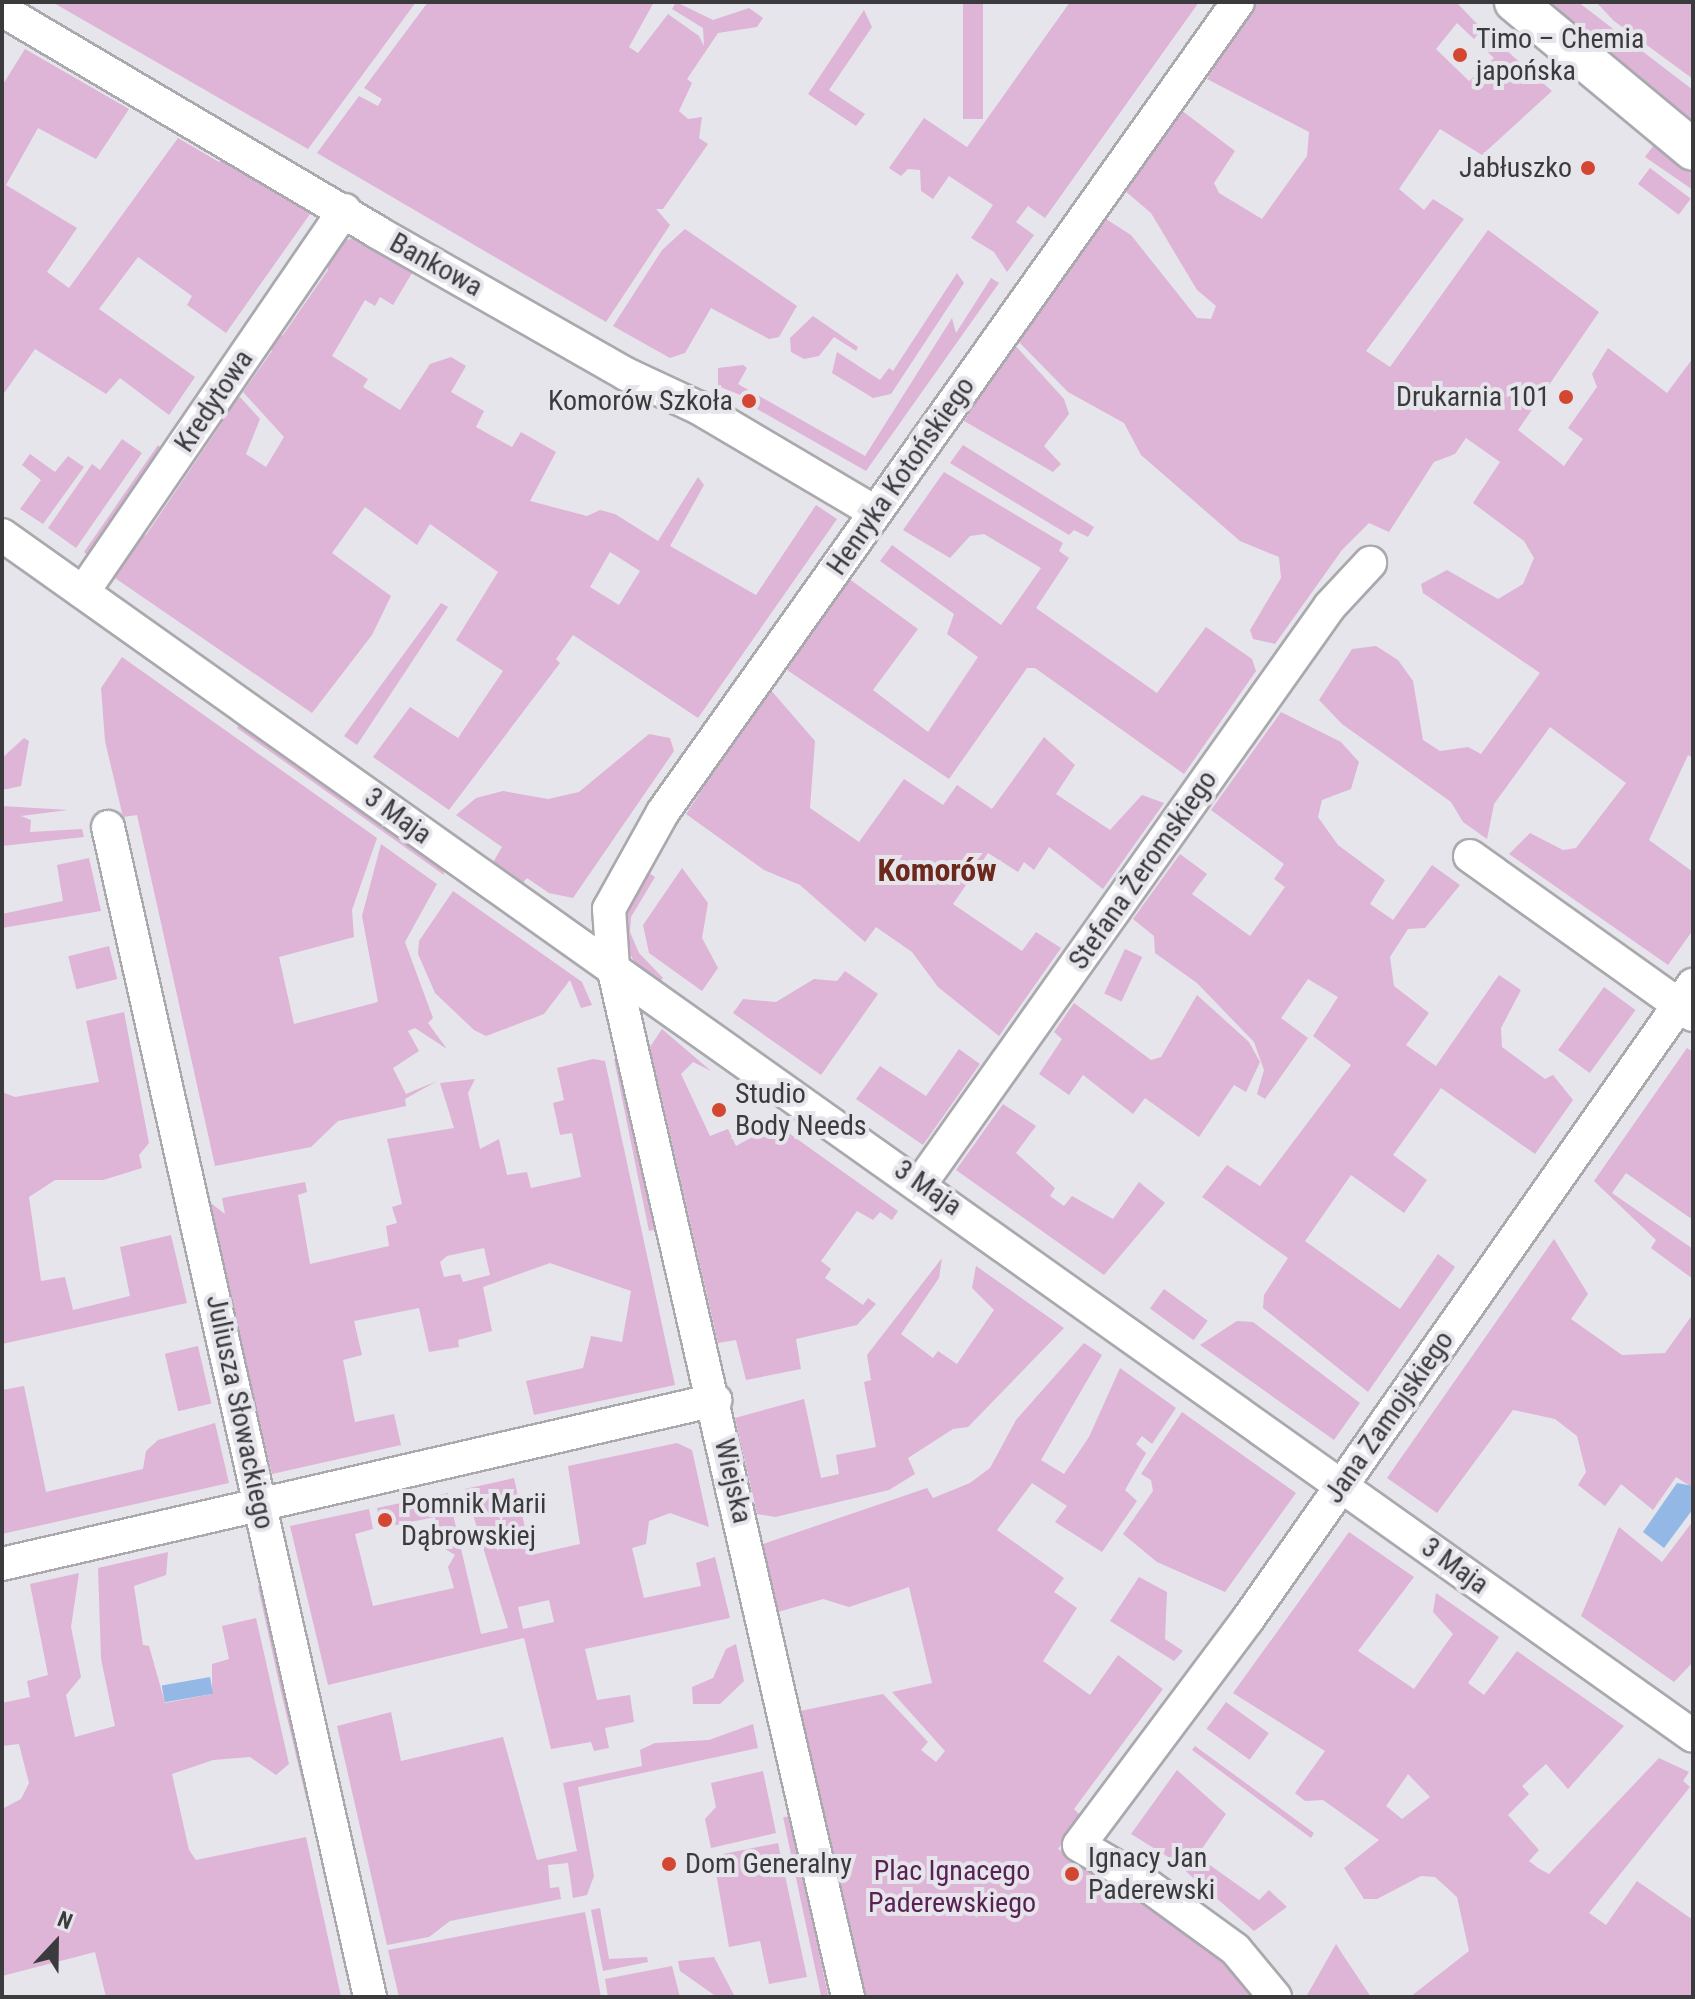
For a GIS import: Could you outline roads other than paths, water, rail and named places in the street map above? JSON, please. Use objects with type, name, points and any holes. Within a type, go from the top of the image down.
[{"type":"street","name":"Henryka Kotońskiego","points":[[613,967],[608,917],[621,878],[875,512],[1238,2]]},
{"type":"street","points":[[1515,2],[1693,150]]},
{"type":"street","name":"Bankowa","points":[[2,10],[875,512]]},
{"type":"street","name":"Kredytowa","points":[[83,592],[345,210]]},
{"type":"street","name":"3 Maja","points":[[2,535],[921,1183],[1693,1736]]},
{"type":"street","name":"Stefana Żeromskiego","points":[[921,1183],[1330,606],[1370,563]]},
{"type":"street","name":"Juliusza Słowackiego","points":[[108,827],[370,1997]]},
{"type":"street","points":[[1470,856],[1688,1001]]},
{"type":"street","name":"Wiejska","points":[[613,967],[715,1400],[848,1997]]},
{"type":"street","name":"Jana Zamojskiego","points":[[1275,1997],[1235,1949],[1144,1883],[1079,1845],[1342,1485],[1688,1001]]},
{"type":"street","points":[[2,1564],[715,1400]]},
{"type":"water","points":[[1677,1483],[1693,1486],[1693,1509],[1664,1548],[1643,1532]]},
{"type":"water","points":[[210,1677],[213,1694],[165,1702],[162,1686]]},
{"type":"place","name":"Timo – Chemia japońska","points":[[1460,55]]},
{"type":"place","name":"Jabłuszko","points":[[1588,168]]},
{"type":"place","name":"Drukarnia 101","points":[[1566,397]]},
{"type":"place","name":"Komorów Szkoła","points":[[749,401]]},
{"type":"place","name":"Studio Body Needs","points":[[719,1110]]},
{"type":"place","name":"Pomnik Marii Dąbrowskiej","points":[[385,1520]]},
{"type":"place","name":"Dom Generalny","points":[[669,1864]]},
{"type":"place","name":"Ignacy Jan Paderewski","points":[[1072,1874]]},
{"type":"district","name":"Komorów","points":[[937,870]]},
{"type":"park label","name":"Plac Ignacego Paderewskiego","points":[[952,1887]]}]
